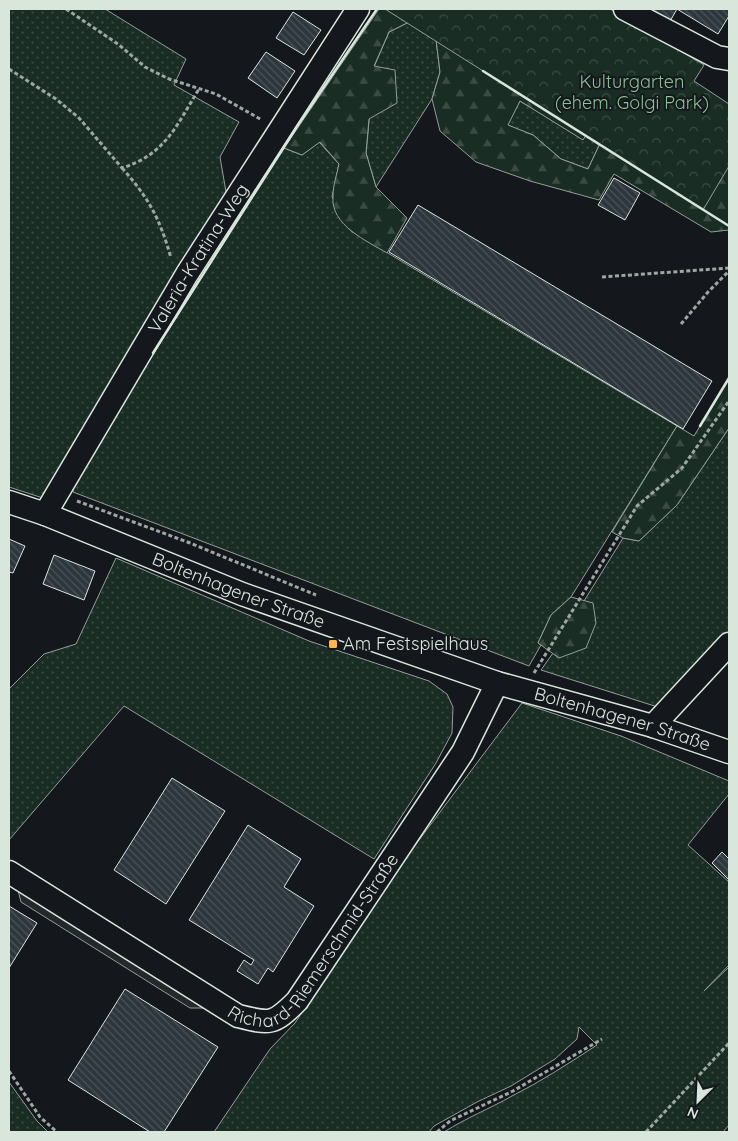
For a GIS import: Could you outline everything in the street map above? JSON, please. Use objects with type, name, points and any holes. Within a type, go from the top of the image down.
[{"type":"street","name":"Valeria-Kratina-Weg","points":[[45,514],[187,274],[358,9]]},
{"type":"street","points":[[625,9],[638,18],[717,57],[729,59]]},
{"type":"street","name":"Boltenhagener Straße","points":[[9,502],[45,514],[242,594],[498,683],[653,726],[729,752]]},
{"type":"street","points":[[653,726],[729,644]]},
{"type":"street","name":"Richard-Riemerschmid-Straße","points":[[9,872],[238,1016],[265,1023],[282,1016],[297,1001],[463,752],[498,683]]},
{"type":"path","points":[[66,9],[118,44],[145,67],[169,78],[216,94],[268,123]]},
{"type":"path","points":[[9,69],[56,99],[79,118],[145,194],[164,234],[172,261]]},
{"type":"path","points":[[122,168],[142,162],[166,142],[199,89]]},
{"type":"path","points":[[602,278],[729,269]]},
{"type":"path","points":[[681,324],[729,269]]},
{"type":"path","points":[[533,674],[637,506],[682,468],[729,401]]},
{"type":"path","points":[[74,500],[199,546],[320,597]]},
{"type":"path","points":[[437,1132],[450,1121],[513,1091],[602,1039]]},
{"type":"path","points":[[646,1132],[729,1044]]},
{"type":"path","points":[[9,1070],[40,1117],[57,1132]]},
{"type":"green space","points":[[9,9],[105,9],[186,59],[174,85],[239,122],[220,157],[226,192],[46,499],[9,487]]},
{"type":"green space","points":[[379,9],[427,9],[423,15],[389,32],[374,66],[395,70],[397,103],[369,119],[366,153],[376,187],[407,218],[387,253],[351,231],[337,215],[333,196],[339,164],[320,142],[302,155],[284,148]]},
{"type":"green space","name":"Kulturgarten (ehem. Golgi Park)","points":[[385,9],[610,9],[704,65],[694,81],[729,104],[729,166],[703,210]]},
{"type":"green space","points":[[423,15],[434,23],[440,72],[432,99],[376,187],[366,153],[374,67],[389,32]]},
{"type":"green space","points":[[434,23],[594,123],[583,140],[520,101],[508,125],[533,135],[561,159],[588,169],[604,135],[729,144],[729,230],[711,232],[614,174],[599,200],[530,181],[476,162],[440,131],[432,99],[440,72]]},
{"type":"green space","points":[[520,101],[583,139],[594,123],[604,135],[588,169],[561,159],[533,135],[507,125]]},
{"type":"green space","points":[[319,142],[339,164],[332,197],[351,231],[677,426],[571,597],[551,615],[538,643],[541,645],[529,666],[73,492],[73,480],[284,148],[302,155]]},
{"type":"green space","points":[[729,378],[729,428],[677,505],[639,541],[623,538],[612,532],[677,426],[694,436]]},
{"type":"green space","points":[[729,428],[729,636],[664,709],[541,670],[553,653],[559,658],[593,604],[584,601],[623,538],[639,541],[677,505]]},
{"type":"green space","points":[[116,558],[309,641],[429,681],[447,694],[453,707],[452,733],[436,763],[374,859],[124,706],[9,840],[9,689],[44,654],[76,644]]},
{"type":"green space","points":[[571,597],[593,603],[596,623],[586,648],[559,658],[538,643],[551,615]]},
{"type":"green space","points":[[522,703],[621,736],[729,781],[729,794],[688,845],[729,882],[729,965],[704,991],[729,967],[729,1125],[723,1132],[444,1132],[534,1084],[597,1045],[579,1027],[577,1039],[555,1059],[511,1086],[434,1126],[429,1132],[214,1132],[270,1049],[295,1023],[407,856]]},
{"type":"green space","points":[[9,1082],[37,1121],[48,1132],[9,1132]]},
{"type":"shaded area","points":[[18,890],[207,1008],[190,1008],[21,902]]},
{"type":"building","points":[[645,9],[677,9],[669,23]]},
{"type":"building","points":[[677,9],[729,9],[729,16],[718,34]]},
{"type":"building","points":[[293,12],[321,30],[304,55],[276,38]]},
{"type":"building","points":[[266,52],[295,71],[277,98],[248,78]]},
{"type":"building","points":[[614,178],[640,193],[625,220],[598,205]]},
{"type":"building","points":[[418,205],[712,381],[683,429],[389,252]]},
{"type":"building","points":[[9,539],[25,546],[13,573],[9,572]]},
{"type":"building","points":[[54,555],[95,571],[84,600],[43,584]]},
{"type":"building","points":[[172,778],[225,811],[166,904],[114,870]]},
{"type":"building","points":[[248,825],[301,859],[284,887],[314,906],[273,972],[268,968],[258,984],[237,971],[244,960],[251,965],[254,960],[189,920]]},
{"type":"building","points":[[722,852],[729,859],[729,880],[712,863]]},
{"type":"building","points":[[9,906],[37,923],[9,968]]},
{"type":"building","points":[[125,989],[218,1047],[164,1132],[150,1132],[68,1080]]},
{"type":"wall","points":[[153,353],[298,125],[377,9]]},
{"type":"wall","points":[[483,71],[729,226]]},
{"type":"wall","points":[[700,426],[729,378]]},
{"type":"place","name":"Am Festspielhaus","points":[[333,644]]}]
